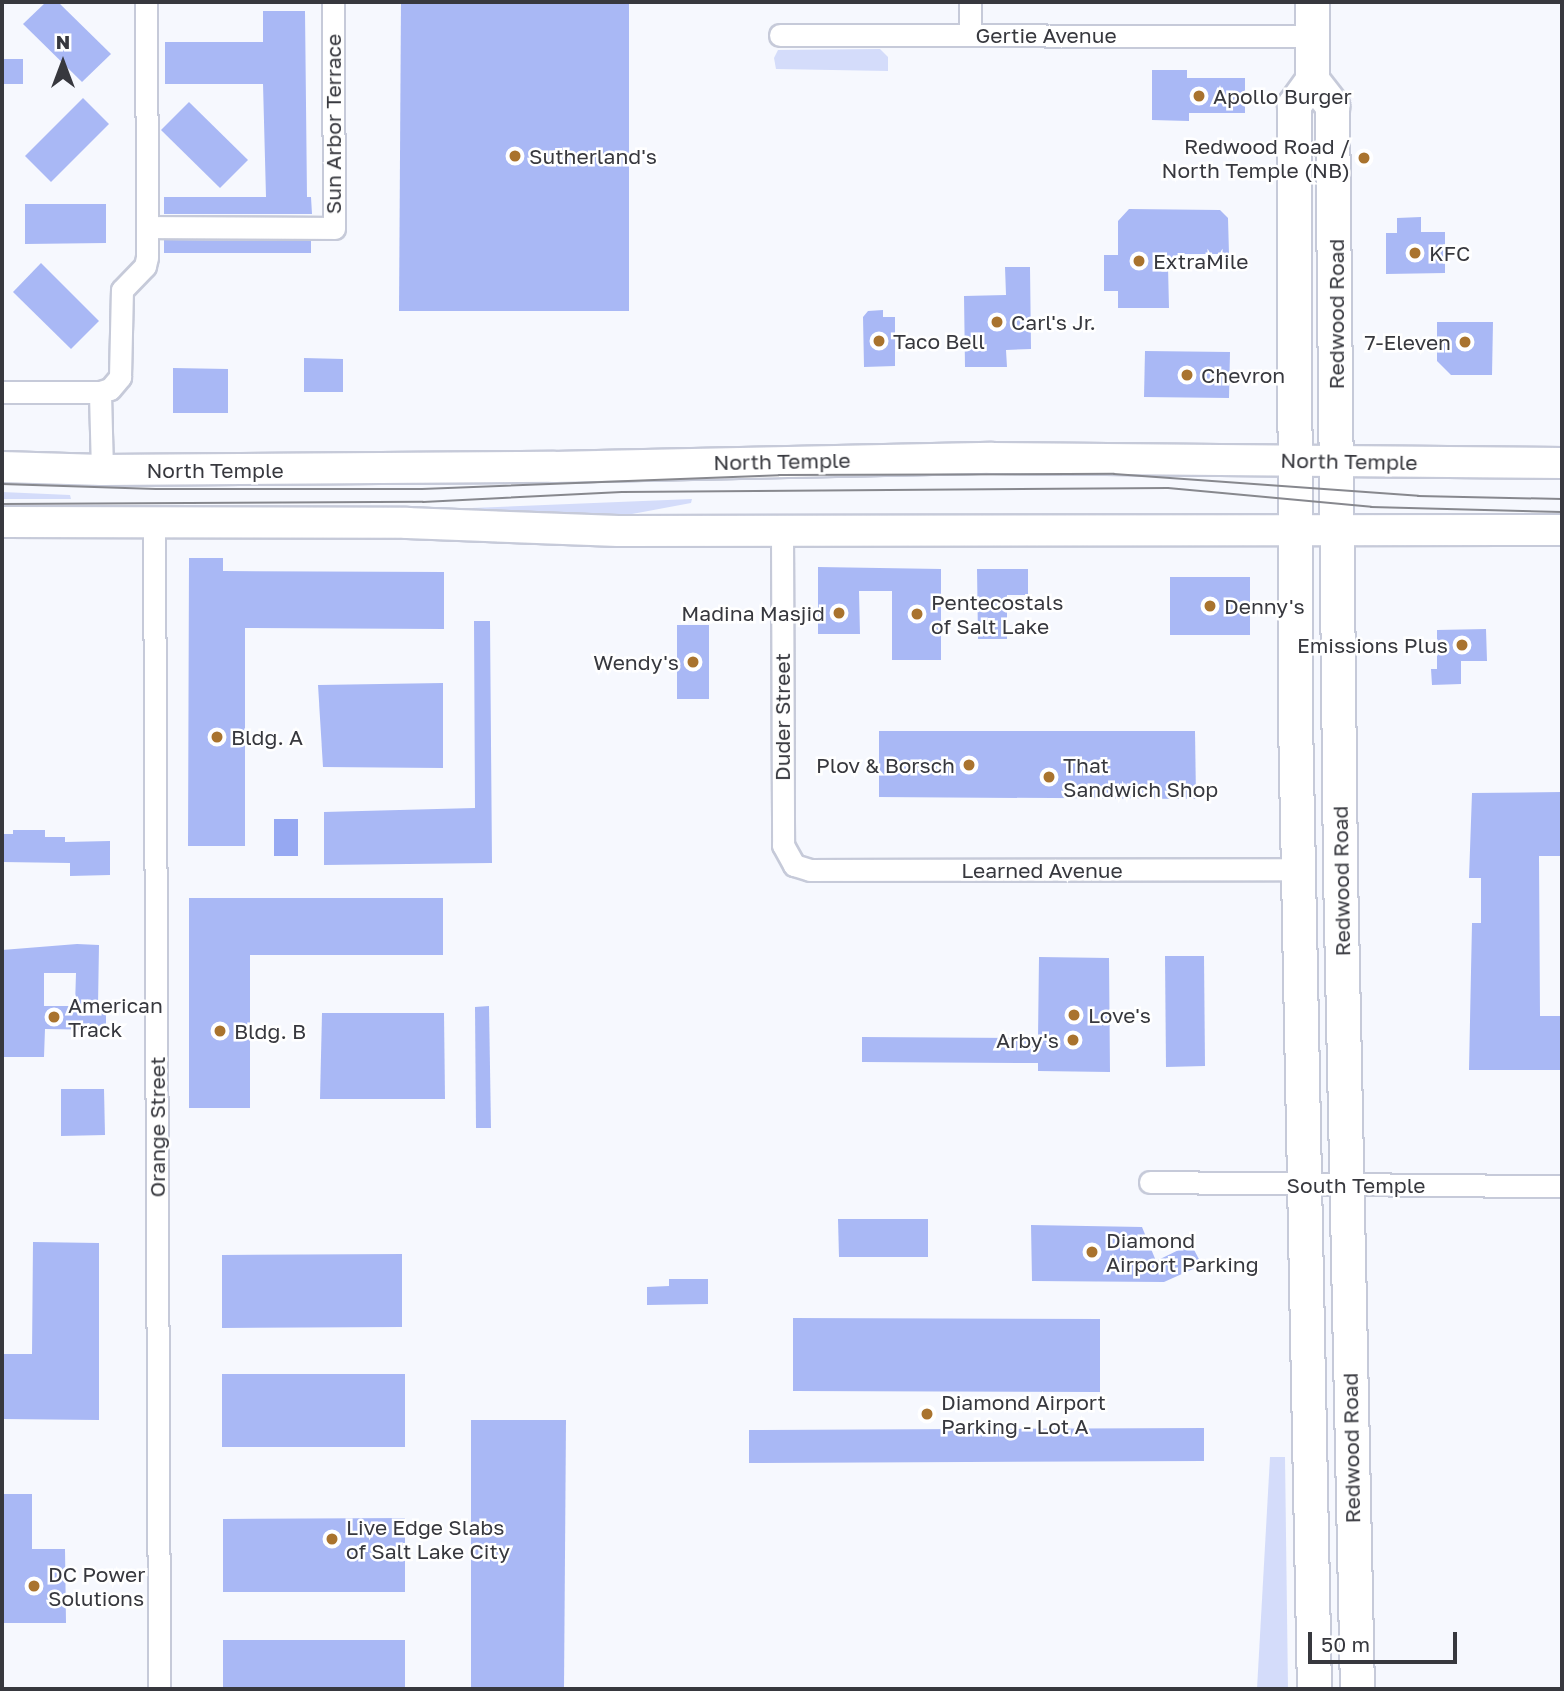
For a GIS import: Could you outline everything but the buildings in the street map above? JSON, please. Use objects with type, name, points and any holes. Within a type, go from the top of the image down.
[{"type":"main road","points":[[1312,2],[1312,80]]},
{"type":"main road","name":"Redwood Road","points":[[1314,1689],[1294,529],[1294,105],[1312,80],[1332,106],[1346,1185],[1357,1689]]},
{"type":"main road","name":"North Temple","points":[[2,467],[102,470],[992,458],[1562,463]]},
{"type":"main road","points":[[2,522],[782,531],[1337,528],[1562,530]]},
{"type":"street","points":[[2,392],[100,392],[110,389],[120,377],[119,304],[122,290],[145,266],[146,2]]},
{"type":"street","name":"Sun Arbor Terrace","points":[[147,227],[334,228],[333,2]]},
{"type":"street","points":[[970,2],[970,35]]},
{"type":"street","name":"Gertie Avenue","points":[[780,35],[1312,36]]},
{"type":"street","points":[[100,392],[102,470]]},
{"type":"street","name":"Orange Street","points":[[154,522],[159,1689]]},
{"type":"street","name":"Duder Street","points":[[782,531],[782,811],[788,860]]},
{"type":"street","name":"Learned Avenue","points":[[788,860],[810,870],[1298,869]]},
{"type":"street","name":"South Temple","points":[[1150,1182],[1562,1186]]},
{"type":"shaded area","points":[[880,49],[888,57],[888,71],[776,69],[774,58],[778,50]]},
{"type":"shaded area","points":[[2,492],[70,495],[71,499],[2,499]]},
{"type":"shaded area","points":[[692,499],[691,503],[616,517],[473,512],[472,508]]},
{"type":"shaded area","points":[[1270,1457],[1285,1457],[1288,1689],[1257,1689]]},
{"type":"water","points":[[274,819],[298,819],[298,856],[274,856]]},
{"type":"tram line","points":[[2,484],[156,489],[422,489],[779,475],[1114,474],[1418,496],[1562,499]]},
{"type":"tram line","points":[[2,504],[423,502],[622,492],[1168,488],[1371,507],[1562,512]]},
{"type":"place","name":"Apollo Burger","points":[[1199,96]]},
{"type":"place","name":"Sutherland's","points":[[515,156]]},
{"type":"place","name":"Redwood Road / North Temple (NB)","points":[[1364,158]]},
{"type":"place","name":"KFC","points":[[1415,253]]},
{"type":"place","name":"ExtraMile","points":[[1139,261]]},
{"type":"place","name":"Carl's Jr.","points":[[997,322]]},
{"type":"place","name":"Taco Bell","points":[[879,341]]},
{"type":"place","name":"7-Eleven","points":[[1465,342]]},
{"type":"place","name":"Chevron","points":[[1187,375]]},
{"type":"place","name":"Denny's","points":[[1210,606]]},
{"type":"place","name":"Madina Masjid","points":[[839,613]]},
{"type":"place","name":"Pentecostals of Salt Lake","points":[[917,614]]},
{"type":"place","name":"Emissions Plus","points":[[1462,645]]},
{"type":"place","name":"Wendy's","points":[[693,662]]},
{"type":"place","name":"Bldg. A","points":[[217,737]]},
{"type":"place","name":"Plov & Borsch","points":[[969,765]]},
{"type":"place","name":"That Sandwich Shop","points":[[1049,777]]},
{"type":"place","name":"Love's","points":[[1074,1015]]},
{"type":"place","name":"American Track","points":[[54,1017]]},
{"type":"place","name":"Bldg. B","points":[[220,1031]]},
{"type":"place","name":"Arby's","points":[[1073,1040]]},
{"type":"place","name":"Diamond Airport Parking","points":[[1092,1252]]},
{"type":"place","name":"Diamond Airport Parking - Lot A","points":[[927,1414]]},
{"type":"place","name":"Live Edge Slabs of Salt Lake City","points":[[332,1539]]},
{"type":"place","name":"DC Power Solutions","points":[[34,1586]]}]
